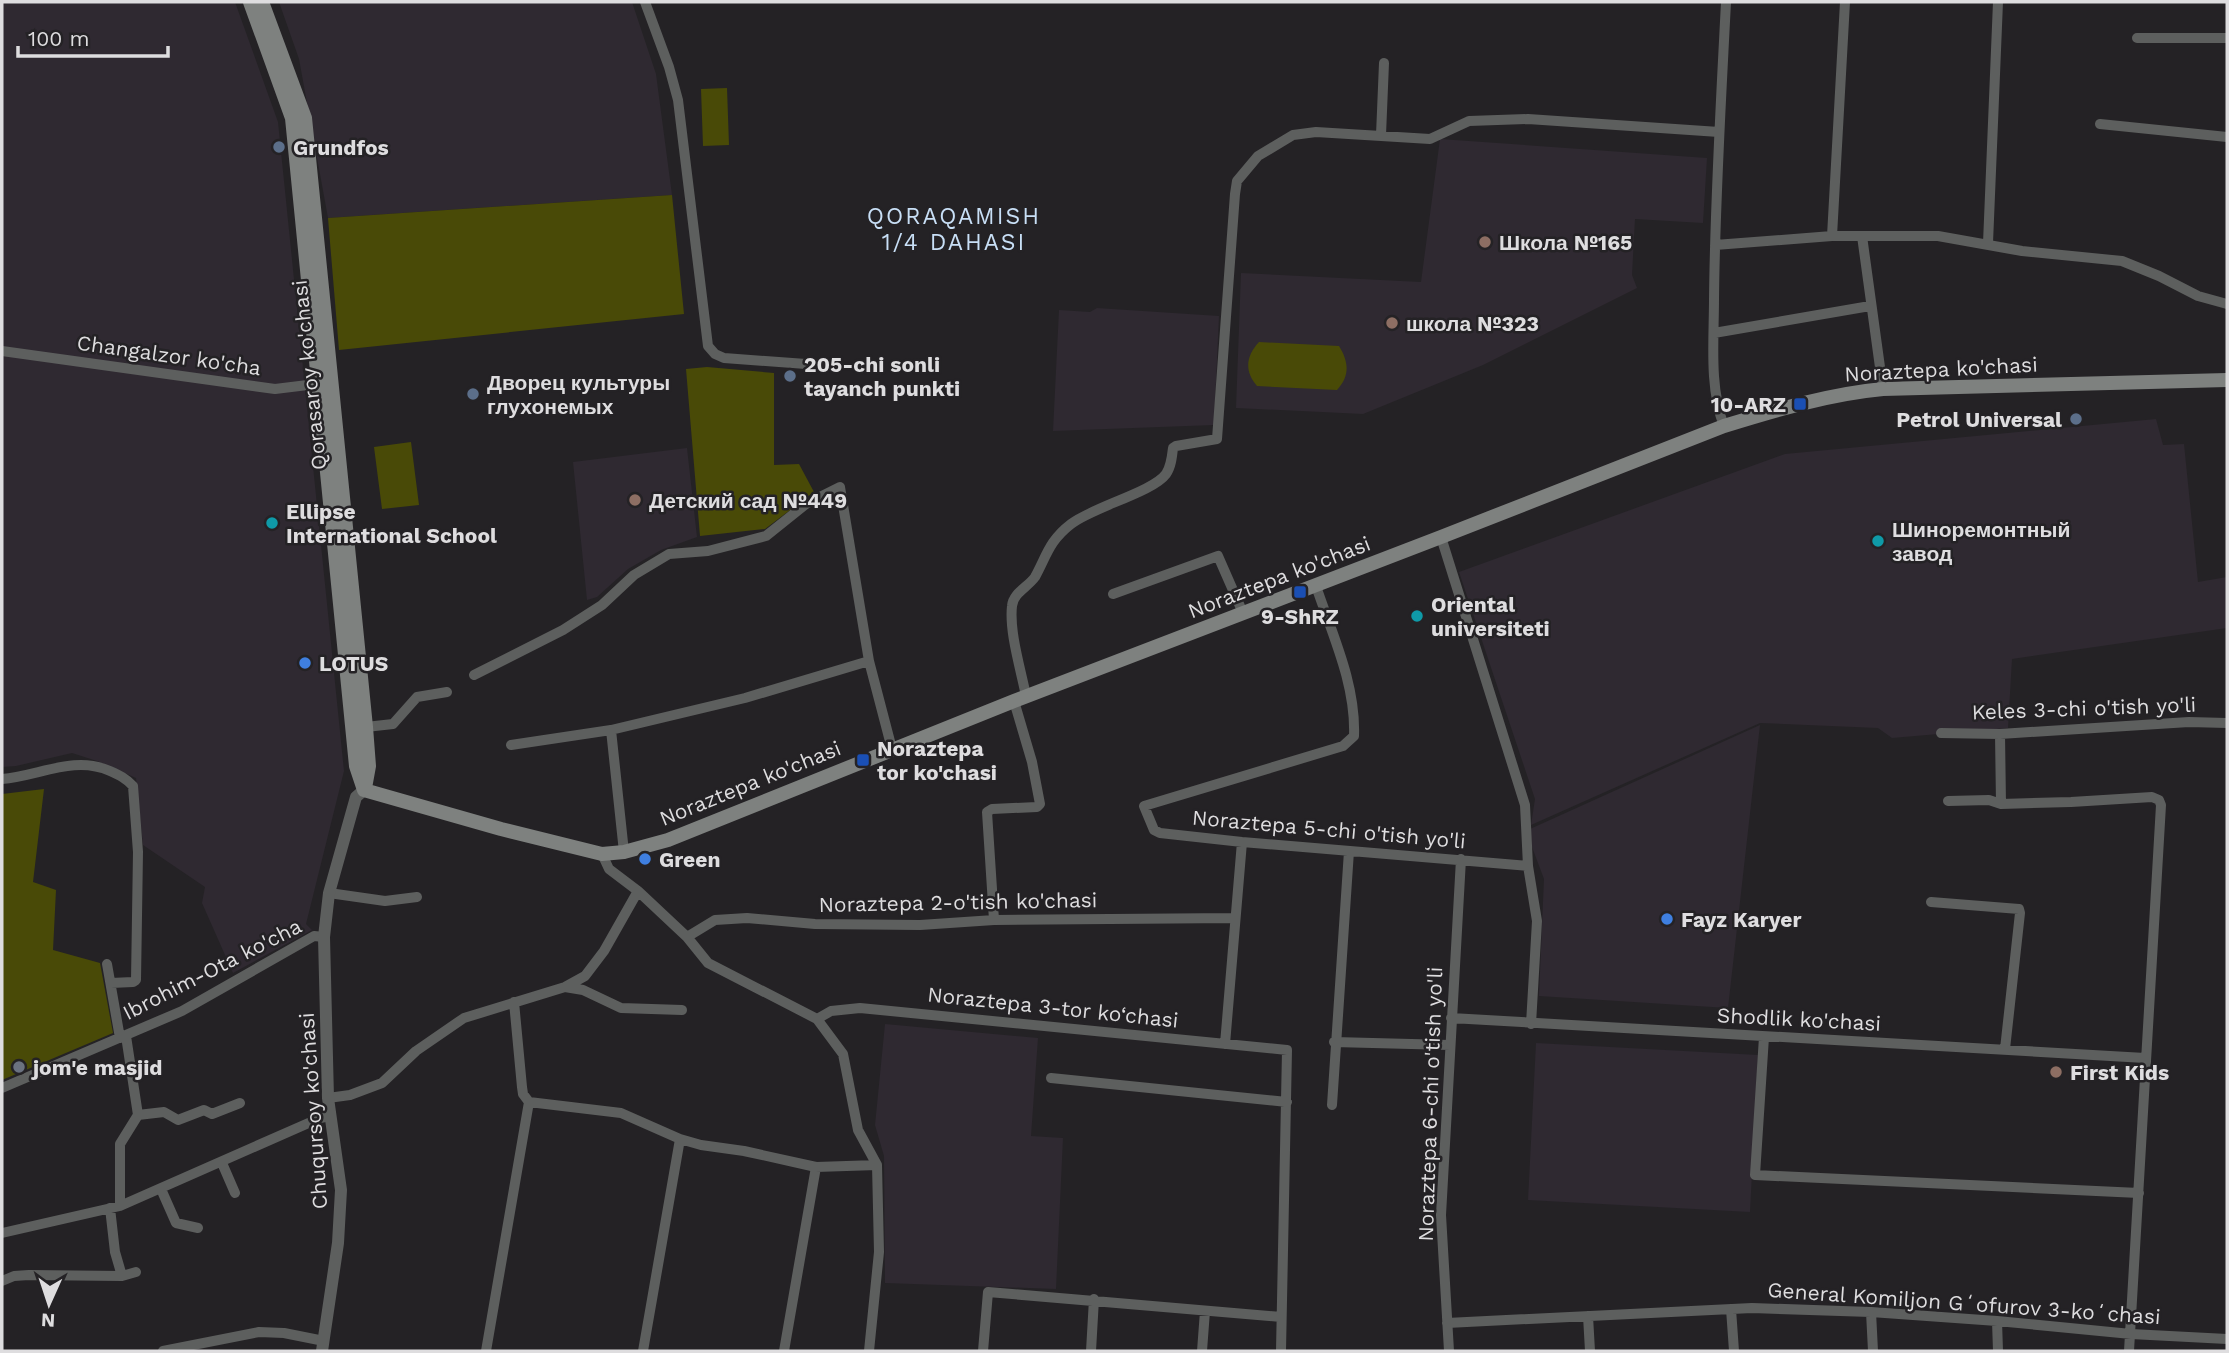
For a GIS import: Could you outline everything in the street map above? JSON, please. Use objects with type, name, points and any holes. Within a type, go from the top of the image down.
[{"type":"main road","name":"Qorasaroy ko'chasi","points":[[250,2],[292,118],[366,727],[369,766],[364,790]]},
{"type":"main road","name":"Qorasaroy ko'chasi","points":[[262,2],[305,118],[355,766],[364,790]]},
{"type":"main road","name":"Noraztepa ko'chasi","points":[[364,790],[602,854],[624,852],[668,840],[892,749],[1724,426],[1830,397],[1884,389],[2227,380]]},
{"type":"street","points":[[645,2],[678,100],[708,346],[715,354],[724,358],[806,364]]},
{"type":"street","points":[[1724,426],[1716,397],[1714,333],[1719,132],[1726,2]]},
{"type":"street","points":[[1832,236],[1845,2]]},
{"type":"street","points":[[1988,243],[1998,2]]},
{"type":"street","points":[[2137,38],[2227,38]]},
{"type":"street","points":[[1381,135],[1384,63]]},
{"type":"street","points":[[994,920],[987,811],[1037,807],[1040,804],[1020,699],[1012,603],[1034,577],[1049,547],[1072,523],[1104,505],[1157,482],[1165,475],[1173,448],[1217,439],[1237,181],[1258,156],[1293,135],[1316,132],[1430,139],[1469,121],[1528,119],[1719,132]]},
{"type":"street","points":[[2100,124],[2227,137]]},
{"type":"street","points":[[1715,245],[1832,236],[1938,236],[2022,251],[2122,261],[2198,296],[2227,304]]},
{"type":"street","points":[[1862,236],[1884,389]]},
{"type":"street","points":[[1714,333],[1870,306]]},
{"type":"street","name":"Changalzor ko'cha","points":[[2,351],[275,389],[324,383]]},
{"type":"street","points":[[474,675],[563,630],[602,605],[634,575],[669,554],[708,551],[766,536],[806,504],[840,486],[869,661],[892,749]]},
{"type":"street","points":[[1441,537],[1525,805],[1528,866],[1537,921],[1531,1024]]},
{"type":"street","points":[[1113,594],[1218,556],[1243,613]]},
{"type":"street","name":"Noraztepa 5-chi o'tish yo'li","points":[[1316,586],[1351,690],[1355,712],[1354,736],[1343,746],[1144,806],[1156,832],[1242,842],[1528,866]]},
{"type":"street","points":[[511,745],[611,730],[745,698],[869,661]]},
{"type":"street","points":[[366,727],[393,724],[418,697],[447,692]]},
{"type":"street","name":"Keles 3-chi o'tish yo'li","points":[[1941,733],[2000,734],[2189,722],[2227,723]]},
{"type":"street","points":[[611,730],[624,852]]},
{"type":"street","points":[[2000,734],[2001,804]]},
{"type":"street","points":[[2,779],[22,777],[69,765],[87,764],[127,778],[133,786],[138,852],[136,980],[111,983]]},
{"type":"street","name":"Chuqursoy ko'chasi","points":[[323,1346],[341,1207],[340,1173],[328,1098],[324,937],[329,893],[356,797],[364,790]]},
{"type":"street","points":[[1948,801],[1989,800],[2001,804],[2152,797],[2159,800],[2161,805],[2129,1351]]},
{"type":"street","points":[[1225,1044],[1242,842]]},
{"type":"street","points":[[1332,1105],[1334,1042],[1338,1023],[1349,851]]},
{"type":"street","points":[[602,854],[609,869],[638,891],[687,937],[708,963],[817,1019],[842,1054],[858,1130],[877,1165],[878,1252],[869,1351]]},
{"type":"street","name":"Noraztepa 6-chi o'tish yo'li","points":[[1449,1351],[1441,1215],[1461,859]]},
{"type":"street","points":[[328,1098],[350,1095],[382,1083],[416,1051],[464,1018],[565,987],[585,976],[598,960],[638,891]]},
{"type":"street","points":[[329,893],[385,901],[416,897]]},
{"type":"street","points":[[1931,902],[2019,909],[2005,1049]]},
{"type":"street","name":"Noraztepa 2-o'tish ko'chasi","points":[[687,937],[715,920],[747,918],[815,924],[920,925],[994,920],[1235,918]]},
{"type":"street","name":"Ibrohim-Ota ko'cha","points":[[2,1088],[181,1011],[314,936],[324,937]]},
{"type":"street","points":[[107,964],[138,1115],[120,1144],[115,1252],[122,1276]]},
{"type":"street","points":[[565,987],[583,990],[621,1008],[682,1010]]},
{"type":"street","points":[[514,1002],[523,1094],[529,1102],[621,1113],[680,1139],[701,1145],[756,1153],[816,1167],[877,1165]]},
{"type":"street","name":"Noraztepa 3-tor ko‘chasi","points":[[817,1019],[831,1011],[860,1008],[1287,1050],[1287,1102]]},
{"type":"street","name":"Shodlik ko'chasi","points":[[1451,1018],[2145,1058]]},
{"type":"street","points":[[1764,1037],[1755,1175],[2138,1193]]},
{"type":"street","points":[[1334,1042],[1450,1045]]},
{"type":"street","points":[[1051,1078],[1287,1102],[1281,1351]]},
{"type":"street","points":[[486,1351],[529,1102]]},
{"type":"street","points":[[138,1115],[164,1112],[178,1120],[204,1110],[212,1114],[240,1103]]},
{"type":"street","points":[[2,1233],[115,1207],[222,1163],[320,1118],[331,1116]]},
{"type":"street","points":[[643,1351],[680,1139]]},
{"type":"street","points":[[222,1163],[235,1193]]},
{"type":"street","points":[[784,1351],[816,1167]]},
{"type":"street","points":[[161,1189],[176,1223],[198,1228]]},
{"type":"street","points":[[2,1281],[14,1276],[122,1276],[136,1272]]},
{"type":"street","points":[[983,1351],[988,1292],[1281,1317]]},
{"type":"street","points":[[1091,1351],[1094,1299]]},
{"type":"street","points":[[1731,1309],[1734,1351]]},
{"type":"street","name":"General Komiljon Gʻofurov 3-koʻchasi","points":[[1447,1323],[1731,1309],[1871,1312],[2131,1334],[2227,1339]]},
{"type":"street","points":[[1202,1351],[1205,1311]]},
{"type":"street","points":[[1871,1312],[1873,1351]]},
{"type":"street","points":[[1588,1316],[1590,1351]]},
{"type":"street","points":[[1997,1321],[1998,1351]]},
{"type":"street","points":[[163,1351],[259,1332],[323,1346]]},
{"type":"shaded area","points":[[2,2],[235,2],[278,122],[344,771],[306,924],[312,930],[233,973],[202,903],[205,887],[143,845],[136,778],[72,753],[2,767]]},
{"type":"shaded area","points":[[279,2],[632,2],[656,74],[672,195],[328,218],[299,59]]},
{"type":"shaded area","points":[[727,88],[729,145],[703,146],[701,89]]},
{"type":"shaded area","points":[[1440,139],[1707,158],[1703,223],[1635,219],[1632,275],[1637,288],[1483,365],[1363,414],[1236,408],[1241,273],[1421,282]]},
{"type":"shaded area","points":[[672,195],[684,314],[339,350],[328,218]]},
{"type":"shaded area","points":[[1097,308],[1219,316],[1214,425],[1053,431],[1059,310],[1090,312]]},
{"type":"shaded area","points":[[1259,342],[1339,346],[1347,369],[1344,379],[1337,390],[1257,386],[1250,375],[1248,364],[1251,353]]},
{"type":"shaded area","points":[[707,367],[774,373],[774,465],[799,464],[814,492],[765,529],[700,536],[686,369]]},
{"type":"shaded area","points":[[2156,419],[2163,445],[2184,444],[2198,582],[2227,577],[2227,628],[2012,659],[2008,728],[1892,738],[1878,728],[1760,723],[1531,825],[1535,799],[1459,572],[1785,454]]},
{"type":"shaded area","points":[[411,442],[419,505],[382,509],[374,447]]},
{"type":"shaded area","name":"Детский сад №449","points":[[687,448],[697,537],[661,550],[628,569],[597,597],[587,600],[573,462]]},
{"type":"shaded area","points":[[1760,725],[1728,1008],[1539,996],[1544,879],[1532,847],[1530,829]]},
{"type":"shaded area","points":[[44,789],[33,882],[56,890],[53,950],[100,963],[113,1033],[2,1080],[2,794]]},
{"type":"shaded area","points":[[885,1024],[1038,1038],[1031,1136],[1063,1138],[1056,1289],[885,1283],[884,1156],[875,1125]]},
{"type":"shaded area","points":[[1536,1043],[1758,1055],[1750,1212],[1528,1200]]},
{"type":"place","name":"Grundfos","points":[[279,147]]},
{"type":"place","name":"Школа №165","points":[[1485,242]]},
{"type":"place","name":"школа №323","points":[[1392,323]]},
{"type":"place","name":"205-chi sonli tayanch punkti","points":[[790,376]]},
{"type":"place","name":"Дворец культуры глухонемых","points":[[473,394]]},
{"type":"place","name":"10-ARZ","points":[[1800,404]]},
{"type":"place","name":"Petrol Universal","points":[[2076,419]]},
{"type":"place","name":"Детский сад №449","points":[[635,500]]},
{"type":"place","name":"Ellipse International School","points":[[272,523]]},
{"type":"place","name":"Шиноремонтный завод","points":[[1878,541]]},
{"type":"place","name":"9-ShRZ","points":[[1300,592]]},
{"type":"place","name":"Oriental universiteti","points":[[1417,616]]},
{"type":"place","name":"LOTUS","points":[[305,663]]},
{"type":"place","name":"Noraztepa tor ko'chasi","points":[[863,760]]},
{"type":"place","name":"Green","points":[[645,859]]},
{"type":"place","name":"Fayz Karyer","points":[[1667,919]]},
{"type":"place","name":"jom'e masjid","points":[[19,1067]]},
{"type":"place","name":"First Kids","points":[[2056,1072]]},
{"type":"district","name":"QORAQAMISH 1/4 DAHASI","points":[[954,229]]}]
